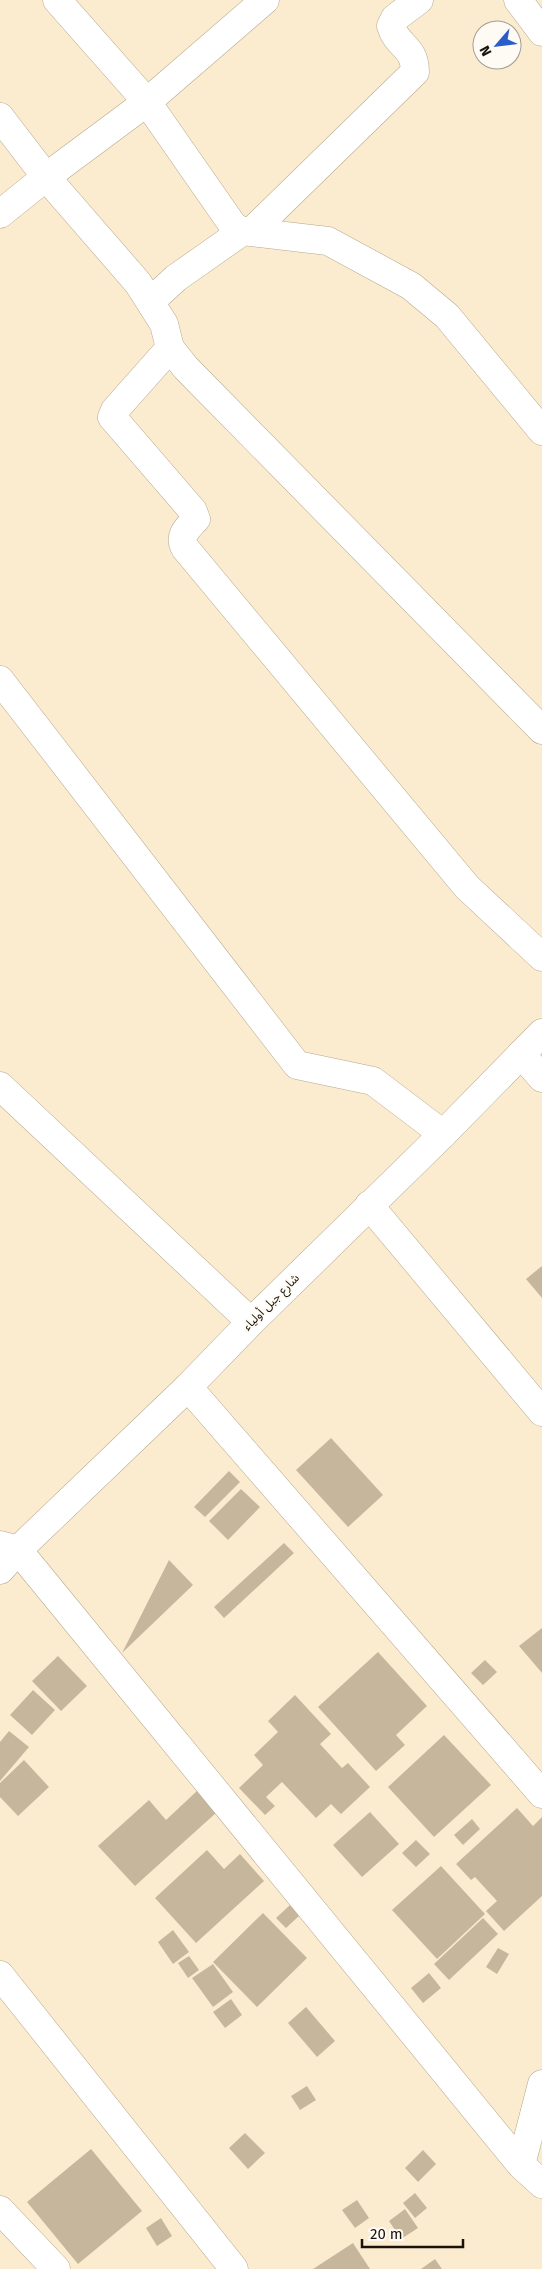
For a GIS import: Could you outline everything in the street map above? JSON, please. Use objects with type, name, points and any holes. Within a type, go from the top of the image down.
[{"type":"main road","points":[[57,0],[146,102],[234,226],[248,231],[328,241],[411,286],[447,316],[542,431]]},
{"type":"main road","points":[[0,214],[146,102],[264,0]]},
{"type":"main road","points":[[150,302],[176,278],[248,231],[415,72],[413,55],[393,34],[391,26],[396,18],[418,0]]},
{"type":"main road","points":[[518,0],[542,32]]},
{"type":"main road","points":[[0,117],[46,177],[138,283],[164,324],[170,348],[186,368],[542,730]]},
{"type":"main road","points":[[170,348],[115,410],[112,417],[193,511],[196,519],[182,535],[182,542],[185,548],[467,886],[542,957]]},
{"type":"main road","points":[[0,680],[297,1066],[373,1082],[443,1134]]},
{"type":"main road","name":"شارع جبل أولياء","points":[[0,1570],[9,1547],[188,1388],[251,1322],[443,1134],[542,1033]]},
{"type":"main road","points":[[521,1054],[542,1078]]},
{"type":"main road","points":[[0,1086],[251,1322]]},
{"type":"main road","points":[[370,1205],[542,1412]]},
{"type":"main road","points":[[188,1388],[542,1794]]},
{"type":"main road","points":[[9,1547],[522,2165],[542,2184]]},
{"type":"main road","points":[[0,1975],[234,2269]]},
{"type":"main road","points":[[522,2165],[542,2084]]},
{"type":"main road","points":[[0,2210],[56,2269]]},
{"type":"building","points":[[542,1266],[542,1298],[526,1279]]},
{"type":"building","points":[[331,1438],[383,1495],[348,1527],[296,1470]]},
{"type":"building","points":[[229,1471],[240,1482],[205,1517],[194,1507]]},
{"type":"building","points":[[241,1489],[260,1507],[228,1540],[209,1521]]},
{"type":"building","points":[[284,1543],[294,1553],[224,1618],[214,1607]]},
{"type":"building","points":[[169,1560],[193,1585],[122,1653]]},
{"type":"building","points":[[542,1628],[542,1673],[519,1646]]},
{"type":"building","points":[[378,1652],[427,1706],[396,1735],[405,1745],[376,1771],[318,1707]]},
{"type":"building","points":[[58,1656],[87,1686],[61,1711],[32,1681]]},
{"type":"building","points":[[485,1660],[497,1672],[483,1685],[471,1673]]},
{"type":"building","points":[[33,1690],[55,1710],[32,1735],[10,1715]]},
{"type":"building","points":[[295,1695],[331,1734],[320,1744],[342,1768],[348,1763],[370,1787],[341,1814],[331,1804],[316,1818],[282,1782],[266,1797],[275,1806],[265,1815],[239,1788],[263,1765],[254,1755],[278,1732],[268,1721]]},
{"type":"building","points":[[9,1731],[29,1747],[0,1781],[0,1742]]},
{"type":"building","points":[[444,1735],[491,1785],[434,1837],[388,1787]]},
{"type":"building","points":[[24,1760],[49,1787],[18,1816],[0,1797],[0,1783]]},
{"type":"building","points":[[198,1790],[217,1812],[135,1886],[98,1846],[149,1800],[166,1820]]},
{"type":"building","points":[[517,1808],[533,1826],[542,1817],[542,1896],[504,1931],[486,1911],[497,1901],[475,1877],[471,1880],[456,1864]]},
{"type":"building","points":[[370,1812],[399,1844],[362,1877],[333,1845]]},
{"type":"building","points":[[472,1819],[480,1829],[463,1845],[454,1835]]},
{"type":"building","points":[[416,1840],[430,1854],[416,1867],[402,1853]]},
{"type":"building","points":[[207,1850],[224,1869],[240,1854],[264,1881],[196,1943],[155,1898]]},
{"type":"building","points":[[441,1866],[485,1914],[437,1959],[392,1910]]},
{"type":"building","points":[[290,1905],[300,1915],[286,1928],[276,1918]]},
{"type":"building","points":[[263,1913],[307,1958],[257,2007],[213,1962]]},
{"type":"building","points":[[483,1918],[498,1934],[449,1980],[434,1964]]},
{"type":"building","points":[[173,1930],[189,1952],[173,1964],[158,1942]]},
{"type":"building","points":[[498,1948],[509,1954],[497,1974],[486,1967]]},
{"type":"building","points":[[189,1956],[199,1970],[188,1978],[178,1963]]},
{"type":"building","points":[[213,1964],[233,1992],[213,2007],[192,1978]]},
{"type":"building","points":[[429,1973],[441,1988],[423,2003],[411,1988]]},
{"type":"building","points":[[231,1999],[242,2015],[225,2028],[213,2012]]},
{"type":"building","points":[[306,2007],[335,2041],[317,2057],[288,2023]]},
{"type":"building","points":[[307,2086],[316,2100],[300,2110],[291,2096]]},
{"type":"building","points":[[245,2133],[265,2153],[248,2169],[229,2148]]},
{"type":"building","points":[[91,2149],[142,2211],[78,2264],[27,2202]]},
{"type":"building","points":[[423,2150],[436,2164],[418,2182],[405,2168]]},
{"type":"building","points":[[415,2193],[427,2208],[415,2218],[403,2203]]},
{"type":"building","points":[[357,2200],[369,2218],[355,2228],[342,2210]]},
{"type":"building","points":[[405,2209],[418,2228],[401,2239],[389,2221]]},
{"type":"building","points":[[161,2218],[172,2236],[157,2246],[146,2228]]},
{"type":"building","points":[[353,2243],[370,2269],[313,2269]]},
{"type":"building","points":[[435,2259],[442,2269],[421,2269]]}]
